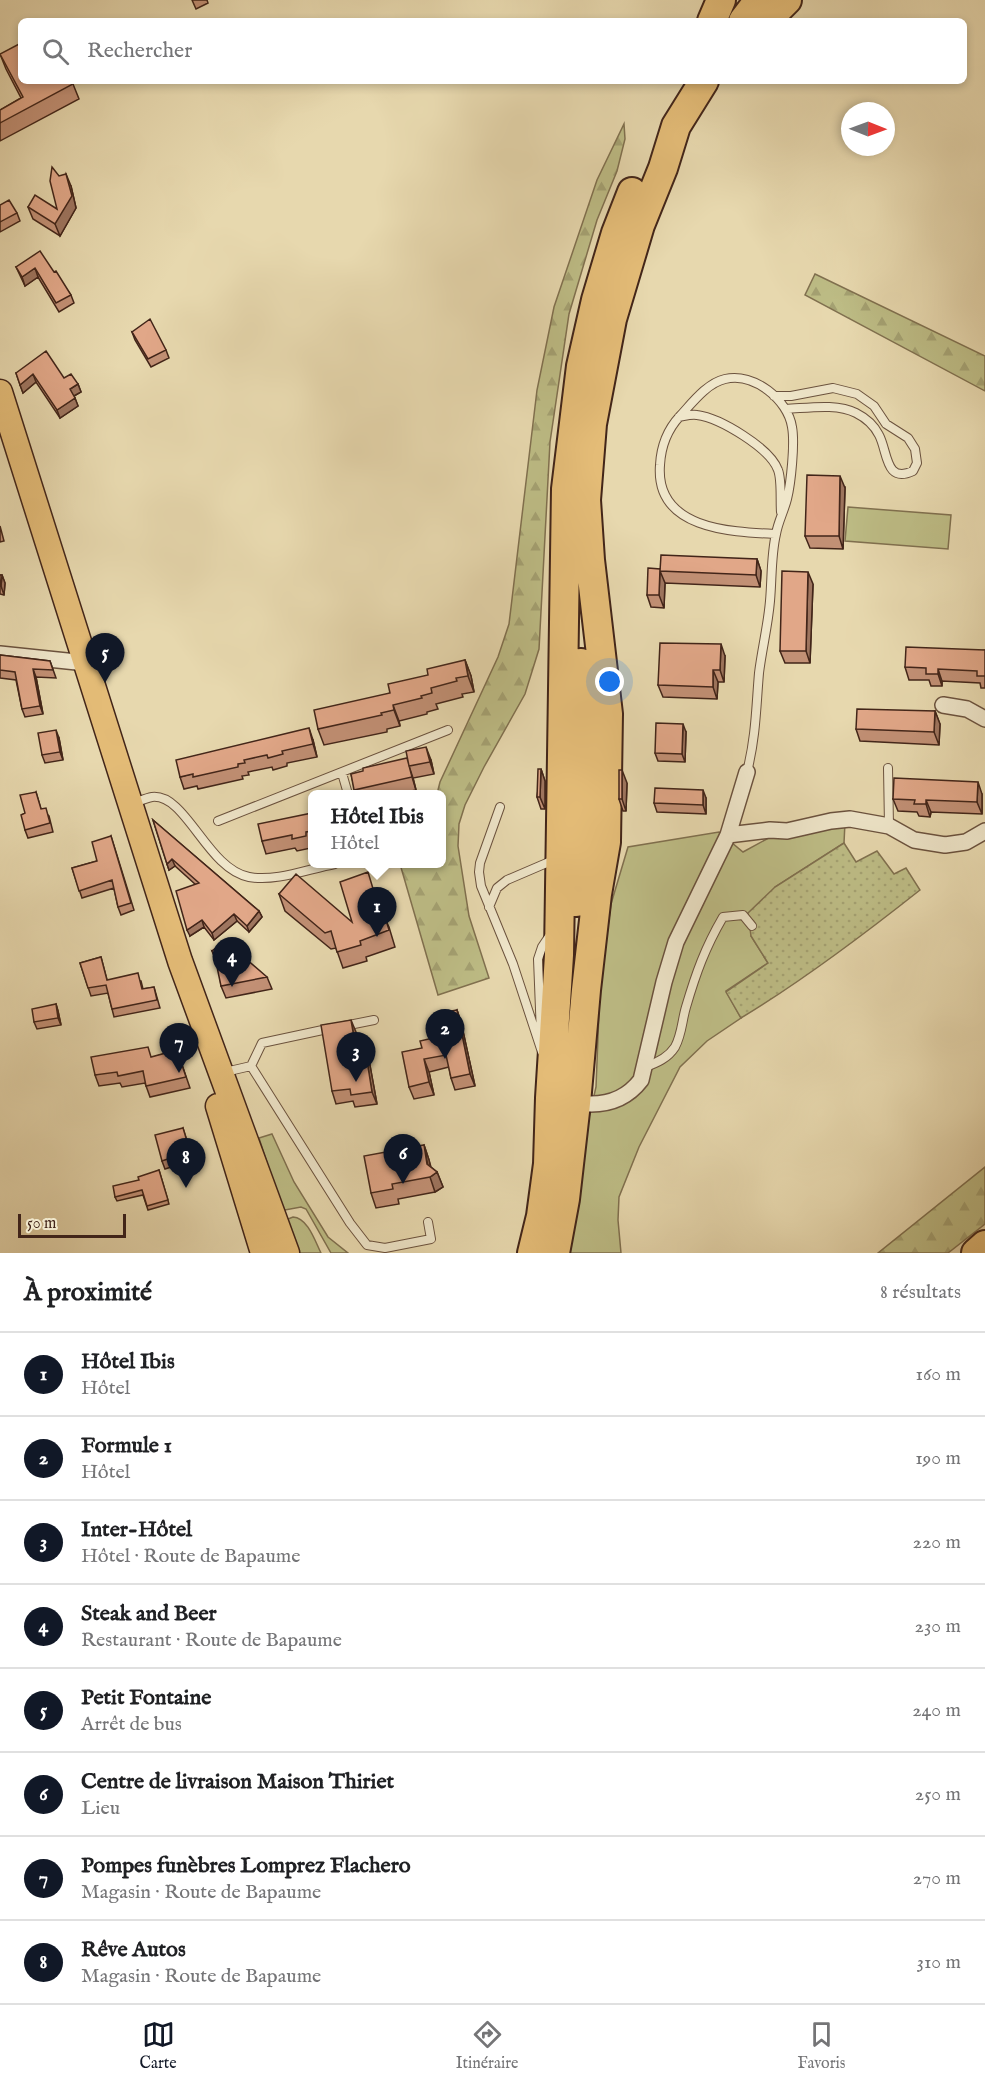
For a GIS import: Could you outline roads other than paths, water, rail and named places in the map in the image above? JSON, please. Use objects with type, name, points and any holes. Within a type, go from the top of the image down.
[{"type":"highway","points":[[713,18],[720,0]]},
{"type":"highway","points":[[735,18],[747,0]]},
{"type":"highway","points":[[745,18],[759,0]]},
{"type":"highway","points":[[769,18],[787,0]]},
{"type":"highway","points":[[654,165],[658,125],[681,84]]},
{"type":"highway","points":[[532,1253],[541,1216],[548,1164],[587,980],[597,894],[606,842],[608,714],[590,560],[586,500],[592,424],[612,319],[640,225],[662,137],[691,84]]},
{"type":"highway","points":[[563,1100],[559,922],[566,489],[581,366],[596,300],[616,233],[702,84]]},
{"type":"highway","points":[[654,165],[717,84]]},
{"type":"highway","points":[[555,1253],[562,1222],[567,1001],[580,852],[583,721],[581,662],[565,536]]},
{"type":"highway","points":[[976,1253],[985,1245]]},
{"type":"main road","points":[[0,392],[215,1075],[260,1244]]},
{"type":"main road","points":[[215,1075],[286,1253]]},
{"type":"main road","points":[[260,1244],[265,1235],[280,1253]]},
{"type":"street","points":[[0,654],[86,663]]},
{"type":"street","points":[[943,705],[967,709],[985,719]]},
{"type":"street","points":[[563,1100],[602,1103],[618,1100],[633,1091],[641,1080],[676,942],[728,835],[747,772]]},
{"type":"street","points":[[728,835],[770,830],[787,831],[850,819],[889,826],[914,840],[945,845],[966,842],[985,831]]},
{"type":"lane","points":[[747,772],[755,740],[759,672],[770,607],[776,534],[787,498],[792,427],[786,409],[757,383],[740,378],[725,379],[716,383],[696,399],[679,417],[667,435],[662,448],[661,486],[671,504],[688,519],[725,531],[776,534]]},
{"type":"lane","points":[[774,396],[791,396],[833,388],[857,394],[874,406],[886,424],[908,438],[915,449],[917,463],[913,471],[906,475],[897,474],[890,469],[880,436],[872,423],[855,412],[832,407],[786,409]]},
{"type":"lane","points":[[679,417],[695,415],[711,418],[749,439],[771,459],[778,470],[781,517]]},
{"type":"lane","points":[[218,821],[448,730]]},
{"type":"lane","points":[[888,768],[889,826]]},
{"type":"lane","points":[[342,772],[347,790]]},
{"type":"lane","points":[[130,805],[152,797],[174,803],[205,845],[227,866],[246,876],[266,878],[315,868]]},
{"type":"lane","points":[[500,807],[479,872],[489,907],[513,964],[563,1100]]},
{"type":"lane","points":[[489,907],[497,888],[507,880],[560,858]]},
{"type":"lane","points":[[645,1067],[656,1064],[674,1048],[680,1034],[697,968],[723,917],[742,915],[752,926]]},
{"type":"lane","points":[[542,1048],[538,959],[542,947],[559,922]]},
{"type":"lane","points":[[215,1075],[250,1066],[262,1043],[374,1020]]},
{"type":"lane","points":[[250,1066],[350,1223],[367,1245],[385,1248],[431,1239],[428,1222]]},
{"type":"place","name":"Petit Fontaine","points":[[105,683]]},
{"type":"place","name":"Hôtel Ibis","points":[[377,937]]},
{"type":"place","name":"Steak and Beer","points":[[232,987]]},
{"type":"place","name":"Formule 1","points":[[445,1059]]},
{"type":"place","name":"Pompes funèbres Lomprez Flachero","points":[[179,1073]]},
{"type":"place","name":"Inter-Hôtel","points":[[356,1082]]},
{"type":"place","name":"Centre de livraison Maison Thiriet","points":[[403,1184]]},
{"type":"place","name":"Rêve Autos","points":[[186,1188]]}]
